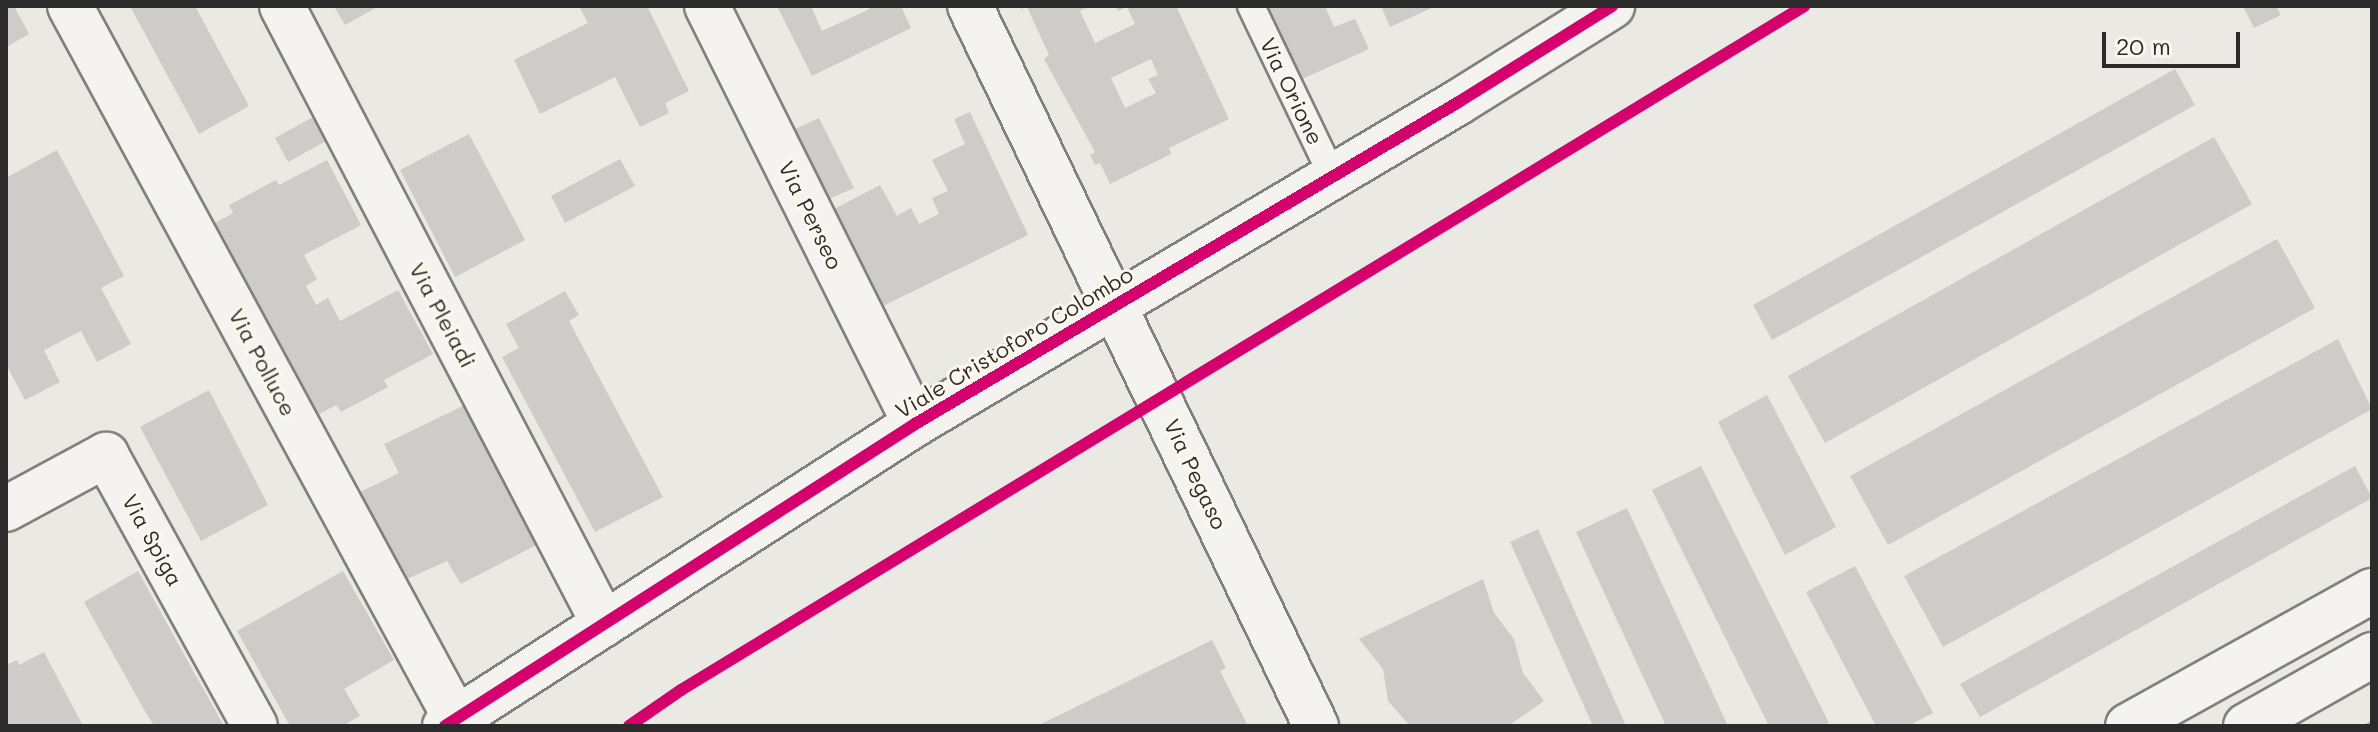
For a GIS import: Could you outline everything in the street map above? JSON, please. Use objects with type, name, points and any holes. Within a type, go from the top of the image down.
[{"type":"street","name":"Via Polluce","points":[[70,6],[450,722]]},
{"type":"street","name":"Via Pleiadi","points":[[282,6],[604,624]]},
{"type":"street","name":"Via Perseo","points":[[707,6],[915,424]]},
{"type":"street","name":"Via Pegaso","points":[[970,6],[1316,726]]},
{"type":"street","name":"Viale Cristoforo Colombo","points":[[450,722],[915,424],[1333,177],[1546,23],[1612,6]]},
{"type":"street","name":"Via Spiga","points":[[6,509],[106,455],[255,726]]},
{"type":"street","points":[[2128,726],[2372,591]]},
{"type":"street","points":[[2246,726],[2372,655]]},
{"type":"lane","name":"Via Orione","points":[[1251,6],[1333,177]]},
{"type":"path","points":[[2366,726],[2372,723]]},
{"type":"building","points":[[6,6],[14,6],[29,34],[6,47]]},
{"type":"building","points":[[130,6],[195,6],[249,106],[199,134]]},
{"type":"building","points":[[334,6],[379,6],[345,25]]},
{"type":"building","points":[[579,6],[647,6],[689,91],[665,103],[669,113],[640,127],[615,77],[540,114],[514,60],[588,23]]},
{"type":"building","points":[[777,6],[811,6],[822,31],[870,9],[868,6],[901,6],[911,28],[812,76]]},
{"type":"building","points":[[1020,6],[1090,6],[1080,11],[1095,43],[1135,24],[1127,7],[1118,11],[1115,6],[1176,6],[1229,119],[1169,148],[1171,154],[1110,184],[1100,163],[1095,165],[1090,155],[1095,152],[1044,59],[1049,55],[1027,7],[1021,9]],"holes":[[[1151,59],[1158,75],[1148,79],[1156,93],[1125,108],[1111,78]]]},
{"type":"building","points":[[1265,6],[1325,6],[1334,27],[1355,19],[1369,49],[1300,80],[1288,51],[1280,54]]},
{"type":"building","points":[[1381,6],[1436,6],[1390,27]]},
{"type":"building","points":[[2243,6],[2276,6],[2281,15],[2254,28]]},
{"type":"building","points":[[2175,69],[2195,105],[1772,340],[1753,305]]},
{"type":"building","points":[[970,112],[1028,235],[881,307],[834,209],[880,185],[897,216],[911,208],[919,224],[939,214],[932,198],[948,191],[932,160],[965,144],[954,119]]},
{"type":"building","points":[[313,117],[326,141],[288,162],[275,138]]},
{"type":"building","points":[[819,118],[854,188],[829,199],[793,130]]},
{"type":"building","points":[[469,134],[525,240],[455,277],[400,170]]},
{"type":"building","points":[[2214,137],[2252,204],[1825,443],[1788,376]]},
{"type":"building","points":[[57,150],[124,276],[101,288],[131,344],[97,362],[81,331],[44,350],[60,382],[25,400],[6,364],[6,178]]},
{"type":"building","points":[[620,159],[635,186],[565,223],[551,196]]},
{"type":"building","points":[[327,160],[361,225],[304,255],[317,279],[306,286],[316,305],[328,298],[340,321],[398,290],[433,354],[384,380],[388,387],[341,412],[336,405],[312,418],[299,393],[304,390],[228,249],[222,252],[208,227],[233,213],[229,205],[276,180],[279,185]]},
{"type":"building","points":[[2277,239],[2315,308],[1888,545],[1850,476]]},
{"type":"building","points":[[565,291],[579,315],[569,321],[663,497],[595,532],[502,357],[519,348],[506,324]]},
{"type":"building","points":[[2338,339],[2372,409],[1943,647],[1904,576]]},
{"type":"building","points":[[209,390],[268,505],[201,541],[140,427]]},
{"type":"building","points":[[1767,395],[1836,527],[1785,555],[1718,422]]},
{"type":"building","points":[[469,403],[542,542],[461,584],[447,561],[398,583],[358,493],[399,473],[384,444]]},
{"type":"building","points":[[1701,466],[1829,723],[1823,726],[1769,726],[1652,490]]},
{"type":"building","points":[[2355,466],[2372,498],[1980,717],[1960,684]]},
{"type":"building","points":[[1627,508],[1728,726],[1666,726],[1576,532]]},
{"type":"building","points":[[1538,529],[1626,726],[1593,726],[1510,542]]},
{"type":"building","points":[[1855,566],[1933,713],[1908,726],[1876,726],[1806,592]]},
{"type":"building","points":[[138,571],[224,726],[154,726],[84,602]]},
{"type":"building","points":[[343,571],[394,660],[344,689],[360,716],[342,726],[290,726],[237,631]]},
{"type":"building","points":[[1483,579],[1494,613],[1514,639],[1523,673],[1544,701],[1508,726],[1410,726],[1388,701],[1383,669],[1359,639]]},
{"type":"building","points":[[1212,640],[1226,668],[1220,671],[1248,726],[1037,726]]},
{"type":"building","points":[[44,652],[83,726],[6,726],[6,665],[17,660],[19,665]]},
{"type":"cycle path","points":[[445,726],[915,424],[1457,103],[1612,6]]},
{"type":"cycle path","points":[[629,726],[681,690],[1804,6]]}]
